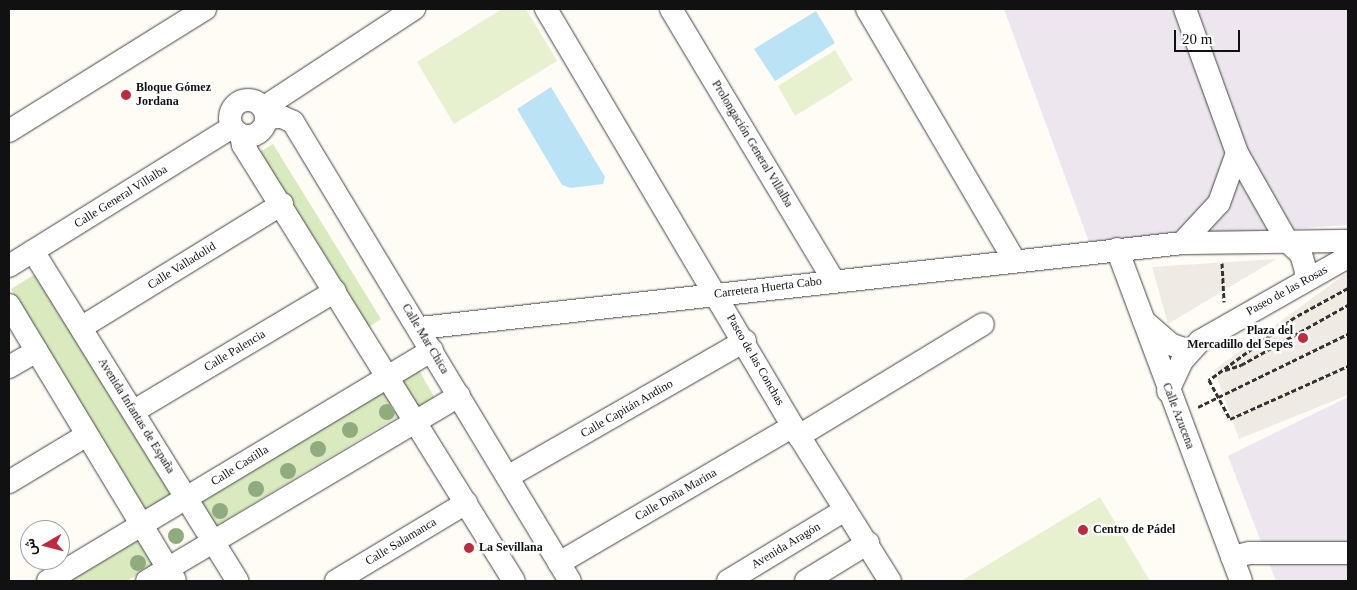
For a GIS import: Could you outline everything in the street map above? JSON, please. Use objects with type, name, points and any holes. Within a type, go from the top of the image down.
[{"type":"street","points":[[9,131],[204,9]]},
{"type":"street","points":[[265,113],[414,9]]},
{"type":"street","name":"Paseo de las Conchas","points":[[546,9],[745,341],[796,431],[845,510],[868,543],[890,581]]},
{"type":"street","name":"Prolongación General Villalba","points":[[671,9],[833,280]]},
{"type":"street","points":[[867,9],[1015,261]]},
{"type":"street","points":[[1184,9],[1238,153],[1287,241],[1301,254],[1306,272],[1305,281]]},
{"type":"street","points":[[236,131],[255,135],[265,125],[265,113],[252,100],[238,102],[230,113],[236,131],[243,145],[389,375],[514,581]]},
{"type":"street","name":"Calle Mar Chica","points":[[265,113],[293,122],[420,328],[564,572]]},
{"type":"street","name":"Calle General Villalba","points":[[9,266],[236,131]]},
{"type":"street","points":[[1191,243],[1219,203],[1238,153]]},
{"type":"street","name":"Calle Valladolid","points":[[82,327],[282,204]]},
{"type":"street","points":[[1117,249],[1191,243],[1348,241]]},
{"type":"street","name":"Carretera Huerta Cabo","points":[[420,328],[1117,249]]},
{"type":"street","name":"Calle Azucena","points":[[1117,249],[1168,391],[1241,581]]},
{"type":"street","name":"Avenida Infantas de España","points":[[34,251],[238,581]]},
{"type":"street","name":"Paseo de las Rosas","points":[[1168,391],[1174,374],[1189,351],[1218,330],[1348,257]]},
{"type":"street","name":"Calle Palencia","points":[[134,411],[335,291]]},
{"type":"street","points":[[9,305],[172,575]]},
{"type":"street","points":[[1140,316],[1154,332],[1189,351]]},
{"type":"street","name":"Calle Doña Marina","points":[[564,572],[796,431],[983,324]]},
{"type":"street","name":"Calle Capitán Andino","points":[[509,476],[745,341]]},
{"type":"street","points":[[9,367],[37,350]]},
{"type":"street","name":"Calle Castilla","points":[[48,581],[432,350]]},
{"type":"street","points":[[147,581],[172,575],[213,540],[459,396]]},
{"type":"street","points":[[9,482],[87,435]]},
{"type":"street","name":"Calle Salamanca","points":[[336,581],[466,503]]},
{"type":"street","name":"Avenida Aragón","points":[[728,581],[845,510]]},
{"type":"street","points":[[806,581],[868,543]]},
{"type":"street","points":[[1232,557],[1250,552],[1348,552]]},
{"type":"path","points":[[1191,243],[1204,259],[1222,261],[1224,307],[1213,313],[1218,330]]},
{"type":"path","points":[[1348,288],[1295,317],[1209,380],[1216,398],[1230,419],[1348,366]]},
{"type":"path","points":[[1222,371],[1241,365],[1348,305]]},
{"type":"path","points":[[1178,417],[1348,334]]},
{"type":"shaded area","points":[[1004,9],[1348,9],[1348,225],[1089,242]]},
{"type":"shaded area","points":[[1276,259],[1168,324],[1152,267]]},
{"type":"shaded area","name":"Plaza del Mercadillo del Sepes","points":[[1348,272],[1348,395],[1239,439],[1214,370]]},
{"type":"shaded area","points":[[1348,397],[1348,581],[1276,581],[1228,456]]},
{"type":"green space","points":[[502,9],[526,9],[557,61],[454,124],[417,62]]},
{"type":"green space","points":[[835,50],[853,80],[795,116],[778,86]]},
{"type":"green space","points":[[273,144],[381,319],[366,329],[258,153]]},
{"type":"green space","points":[[37,273],[171,494],[146,510],[11,289]]},
{"type":"green space","points":[[419,370],[437,402],[416,414],[398,383]]},
{"type":"green space","points":[[386,389],[402,414],[216,526],[201,502]]},
{"type":"green space","name":"Centro de Pádel","points":[[1100,497],[1150,581],[961,581]]},
{"type":"green space","points":[[139,539],[155,564],[127,581],[70,581]]},
{"type":"water","points":[[816,11],[835,43],[775,81],[754,49]]},
{"type":"water","points":[[551,87],[605,177],[603,184],[571,188],[562,185],[517,109]]},
{"type":"place","name":"Bloque Gómez Jordana","points":[[126,95]]},
{"type":"place","name":"Plaza del Mercadillo del Sepes","points":[[1303,338]]},
{"type":"place","name":"Centro de Pádel","points":[[1083,530]]},
{"type":"place","name":"La Sevillana","points":[[469,548]]}]
